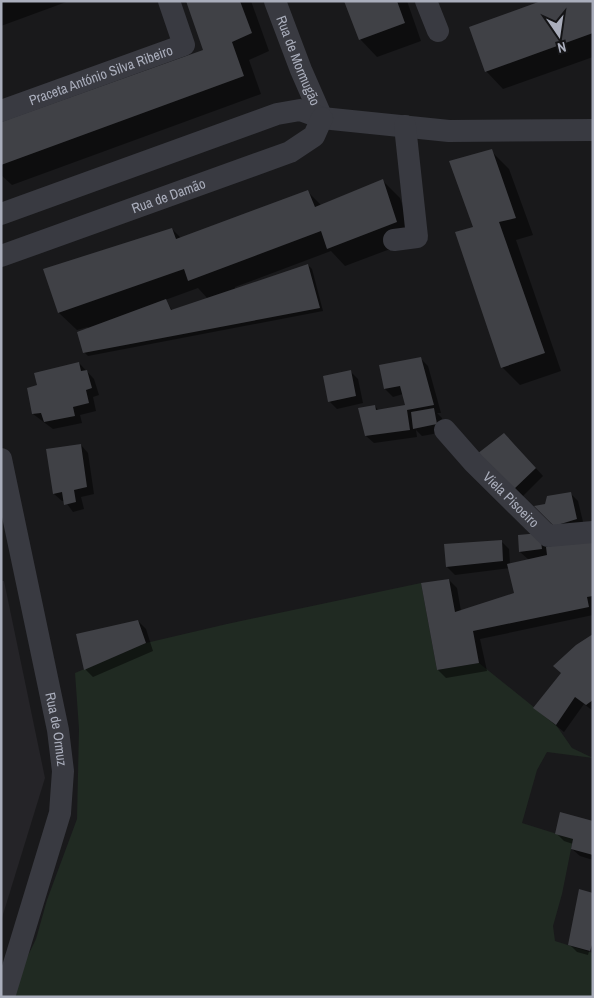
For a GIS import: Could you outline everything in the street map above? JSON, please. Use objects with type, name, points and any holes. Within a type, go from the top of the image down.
[{"type":"street","name":"Praceta António Silva Ribeiro","points":[[1,110],[184,45],[169,1]]},
{"type":"street","name":"Rua de Mormugão","points":[[275,1],[301,70],[322,118]]},
{"type":"street","points":[[426,1],[438,31]]},
{"type":"street","points":[[1,214],[277,114],[300,110],[322,118],[449,131],[593,130]]},
{"type":"street","name":"Rua de Damão","points":[[1,256],[290,152],[314,136],[322,118]]},
{"type":"street","points":[[394,240],[417,237],[405,126]]},
{"type":"street","name":"Viela Pisoeiro","points":[[445,430],[474,463],[548,536],[593,532]]},
{"type":"street","name":"Rua de Ormuz","points":[[1,459],[58,730],[63,792],[60,813],[4,997]]},
{"type":"shaded area","points":[[1,581],[4,581],[45,778],[1,921]]},
{"type":"shaded area","points":[[421,583],[437,670],[479,663],[556,725],[572,748],[593,758],[547,752],[537,770],[522,823],[573,839],[562,894],[553,926],[555,941],[593,953],[593,997],[13,997],[22,968],[36,939],[47,900],[77,819],[79,729],[75,673],[146,643]]},
{"type":"building","points":[[186,1],[240,1],[252,33],[232,42],[244,76],[1,165],[1,122],[203,50]]},
{"type":"building","points":[[344,1],[397,1],[405,23],[359,40]]},
{"type":"building","points":[[541,1],[593,1],[593,33],[485,72],[469,27]]},
{"type":"building","points":[[492,149],[516,218],[499,222],[545,353],[501,368],[455,232],[473,227],[449,161]]},
{"type":"building","points":[[383,179],[397,222],[327,249],[321,231],[188,281],[184,269],[58,313],[43,269],[172,228],[176,239],[308,190],[315,207]]},
{"type":"building","points":[[308,264],[320,308],[83,353],[77,332],[166,299],[171,310]]},
{"type":"building","points":[[421,357],[434,405],[407,410],[410,430],[365,436],[358,408],[375,405],[376,410],[405,405],[400,386],[384,389],[379,365]]},
{"type":"building","points":[[79,362],[81,371],[87,370],[92,388],[86,390],[89,403],[73,407],[75,416],[44,422],[41,413],[32,414],[27,388],[37,385],[34,373]]},
{"type":"building","points":[[351,370],[356,396],[328,402],[323,376]]},
{"type":"building","points":[[434,408],[437,424],[413,429],[411,412]]},
{"type":"building","points":[[504,433],[536,468],[513,490],[477,454]]},
{"type":"building","points":[[81,444],[87,487],[74,490],[76,502],[64,505],[62,492],[53,494],[46,449]]},
{"type":"building","points":[[571,492],[577,519],[554,526],[534,506],[545,504],[547,496]]},
{"type":"building","points":[[540,533],[542,549],[519,552],[518,535]]},
{"type":"building","points":[[593,539],[593,596],[587,597],[589,607],[473,631],[479,663],[437,670],[421,583],[449,579],[455,612],[514,593],[507,564],[547,555],[546,547]]},
{"type":"building","points":[[502,540],[503,561],[446,567],[444,544]]},
{"type":"building","points":[[138,620],[146,643],[84,670],[76,634]]},
{"type":"building","points":[[593,634],[593,700],[586,705],[575,697],[556,725],[533,708],[561,673],[553,666],[576,645]]},
{"type":"building","points":[[560,812],[593,821],[593,855],[571,849],[573,839],[555,834]]},
{"type":"building","points":[[579,889],[593,893],[593,942],[590,951],[568,945]]}]
